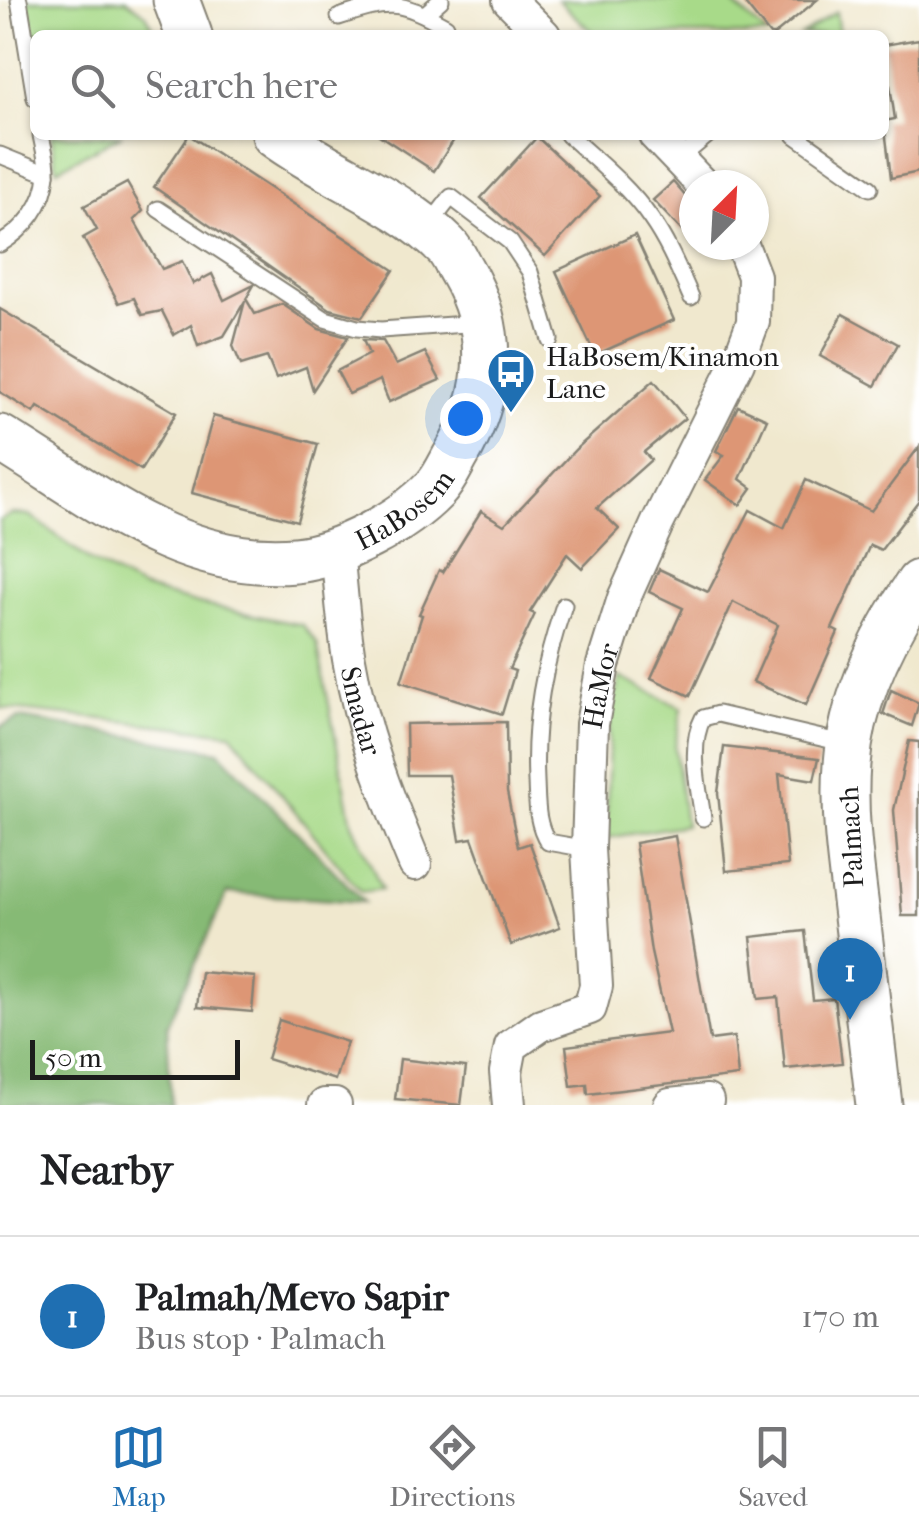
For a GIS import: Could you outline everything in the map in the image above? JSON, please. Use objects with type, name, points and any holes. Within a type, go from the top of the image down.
[{"type":"street","points":[[176,0],[187,30]]},
{"type":"street","points":[[509,0],[539,30]]},
{"type":"street","name":"HaBosem","points":[[0,438],[130,520],[178,544],[235,557],[294,560],[337,551],[392,521],[436,488],[466,440],[481,397],[488,346],[474,293],[448,248],[426,230],[283,140]]},
{"type":"street","points":[[660,140],[690,170]]},
{"type":"street","name":"HaMor","points":[[509,1105],[506,1072],[511,1046],[541,1025],[590,1008],[596,986],[588,848],[592,724],[603,666],[624,598],[738,362],[752,322],[754,276],[748,260]]},
{"type":"street","name":"Smadar","points":[[337,551],[349,659],[365,729],[386,795],[415,864]]},
{"type":"street","name":"Palmach","points":[[879,1105],[846,814],[851,744],[858,706],[877,652],[919,582]]},
{"type":"street","points":[[670,1105],[707,1102]]},
{"type":"street","points":[[324,1105],[335,1105]]},
{"type":"lane","points":[[19,0],[30,67]]},
{"type":"lane","points":[[424,14],[441,0]]},
{"type":"lane","points":[[339,16],[388,1],[446,26]]},
{"type":"lane","points":[[0,244],[20,232],[39,204],[47,174],[42,140]]},
{"type":"lane","points":[[574,140],[650,216],[691,296]]},
{"type":"lane","points":[[679,159],[702,140]]},
{"type":"lane","points":[[802,140],[870,188]]},
{"type":"lane","points":[[0,155],[47,174]]},
{"type":"lane","points":[[426,230],[451,197],[510,242],[530,272],[550,340]]},
{"type":"lane","points":[[158,209],[325,318],[357,328],[381,330],[483,323]]},
{"type":"lane","points":[[564,605],[548,651],[537,702],[535,750],[540,829],[548,842],[588,848]]},
{"type":"lane","points":[[703,818],[697,769],[698,728],[702,718],[718,714],[851,744]]},
{"type":"green space","points":[[23,0],[126,0],[146,14],[154,30],[30,30]]},
{"type":"green space","points":[[558,0],[729,0],[762,30],[590,30]]},
{"type":"green space","points":[[836,12],[838,30],[809,30]]},
{"type":"green space","points":[[52,140],[112,140],[57,169]]},
{"type":"green space","points":[[12,514],[30,515],[90,561],[141,588],[302,625],[317,643],[352,824],[382,889],[361,892],[231,733],[0,708],[0,520]]},
{"type":"green space","points":[[620,677],[682,708],[675,747],[685,825],[606,838],[610,714]]},
{"type":"green space","points":[[19,718],[219,751],[364,902],[227,893],[167,1025],[171,1105],[0,1105],[0,727]]},
{"type":"building","points":[[742,0],[817,0],[780,30],[766,30]]},
{"type":"building","points":[[919,39],[919,172],[891,178],[886,140],[889,120],[895,119],[889,44]]},
{"type":"building","points":[[186,140],[197,140],[394,270],[362,317],[330,309],[154,187]]},
{"type":"building","points":[[387,140],[454,140],[434,171]]},
{"type":"building","points":[[534,140],[540,140],[600,196],[545,256],[481,198]]},
{"type":"building","points":[[673,182],[679,189],[679,228],[653,200]]},
{"type":"building","points":[[127,183],[143,211],[134,220],[162,269],[182,261],[193,284],[212,274],[224,300],[254,285],[246,299],[255,314],[282,304],[319,329],[348,337],[313,390],[306,367],[276,379],[267,357],[241,365],[233,346],[245,301],[224,336],[198,346],[191,325],[174,335],[162,311],[142,315],[134,298],[119,303],[83,238],[97,230],[84,206]]},
{"type":"building","points":[[635,235],[674,320],[595,355],[556,271]]},
{"type":"building","points":[[0,309],[176,413],[141,470],[38,407],[34,413],[0,392]]},
{"type":"building","points":[[843,314],[898,344],[875,386],[820,356]]},
{"type":"building","points":[[363,340],[383,341],[396,365],[425,352],[440,380],[389,402],[380,380],[349,394],[337,371],[369,354]]},
{"type":"building","points":[[654,380],[685,418],[644,452],[651,460],[597,508],[619,529],[582,568],[567,554],[530,612],[535,614],[509,669],[515,671],[502,714],[401,682],[422,615],[419,614],[439,570],[443,572],[481,511],[504,525],[576,449]]},
{"type":"building","points":[[738,406],[767,419],[740,479],[752,488],[740,505],[705,480],[724,455],[716,451]]},
{"type":"building","points":[[213,416],[318,444],[297,521],[192,493]]},
{"type":"building","points":[[919,447],[919,500],[881,550],[870,545],[832,629],[838,632],[806,705],[753,682],[778,625],[733,602],[690,696],[651,678],[683,608],[649,592],[659,569],[708,592],[750,510],[784,528],[806,480],[871,511]]},
{"type":"building","points":[[891,690],[919,703],[912,726],[883,714]]},
{"type":"building","points":[[506,722],[507,792],[518,847],[530,843],[560,927],[511,945],[472,838],[460,840],[449,775],[407,775],[406,724]]},
{"type":"building","points":[[909,741],[919,742],[919,916],[902,916],[894,810]]},
{"type":"building","points":[[724,747],[819,758],[814,780],[779,774],[788,865],[726,871],[718,793]]},
{"type":"building","points":[[675,836],[710,1040],[734,1037],[738,1076],[588,1094],[587,1084],[571,1086],[566,1046],[669,1033],[651,952],[635,843]]},
{"type":"building","points":[[805,931],[813,1000],[834,998],[842,1063],[785,1069],[778,997],[758,999],[751,937]]},
{"type":"building","points":[[201,972],[255,977],[252,1012],[197,1007]]},
{"type":"building","points":[[279,1020],[347,1042],[335,1080],[267,1059]]},
{"type":"building","points":[[400,1059],[466,1067],[461,1105],[395,1099]]},
{"type":"place","name":"HaBosem/Kinamon Lane","points":[[511,414]]},
{"type":"place","name":"Palmah/Mevo Sapir","points":[[850,1020]]}]
